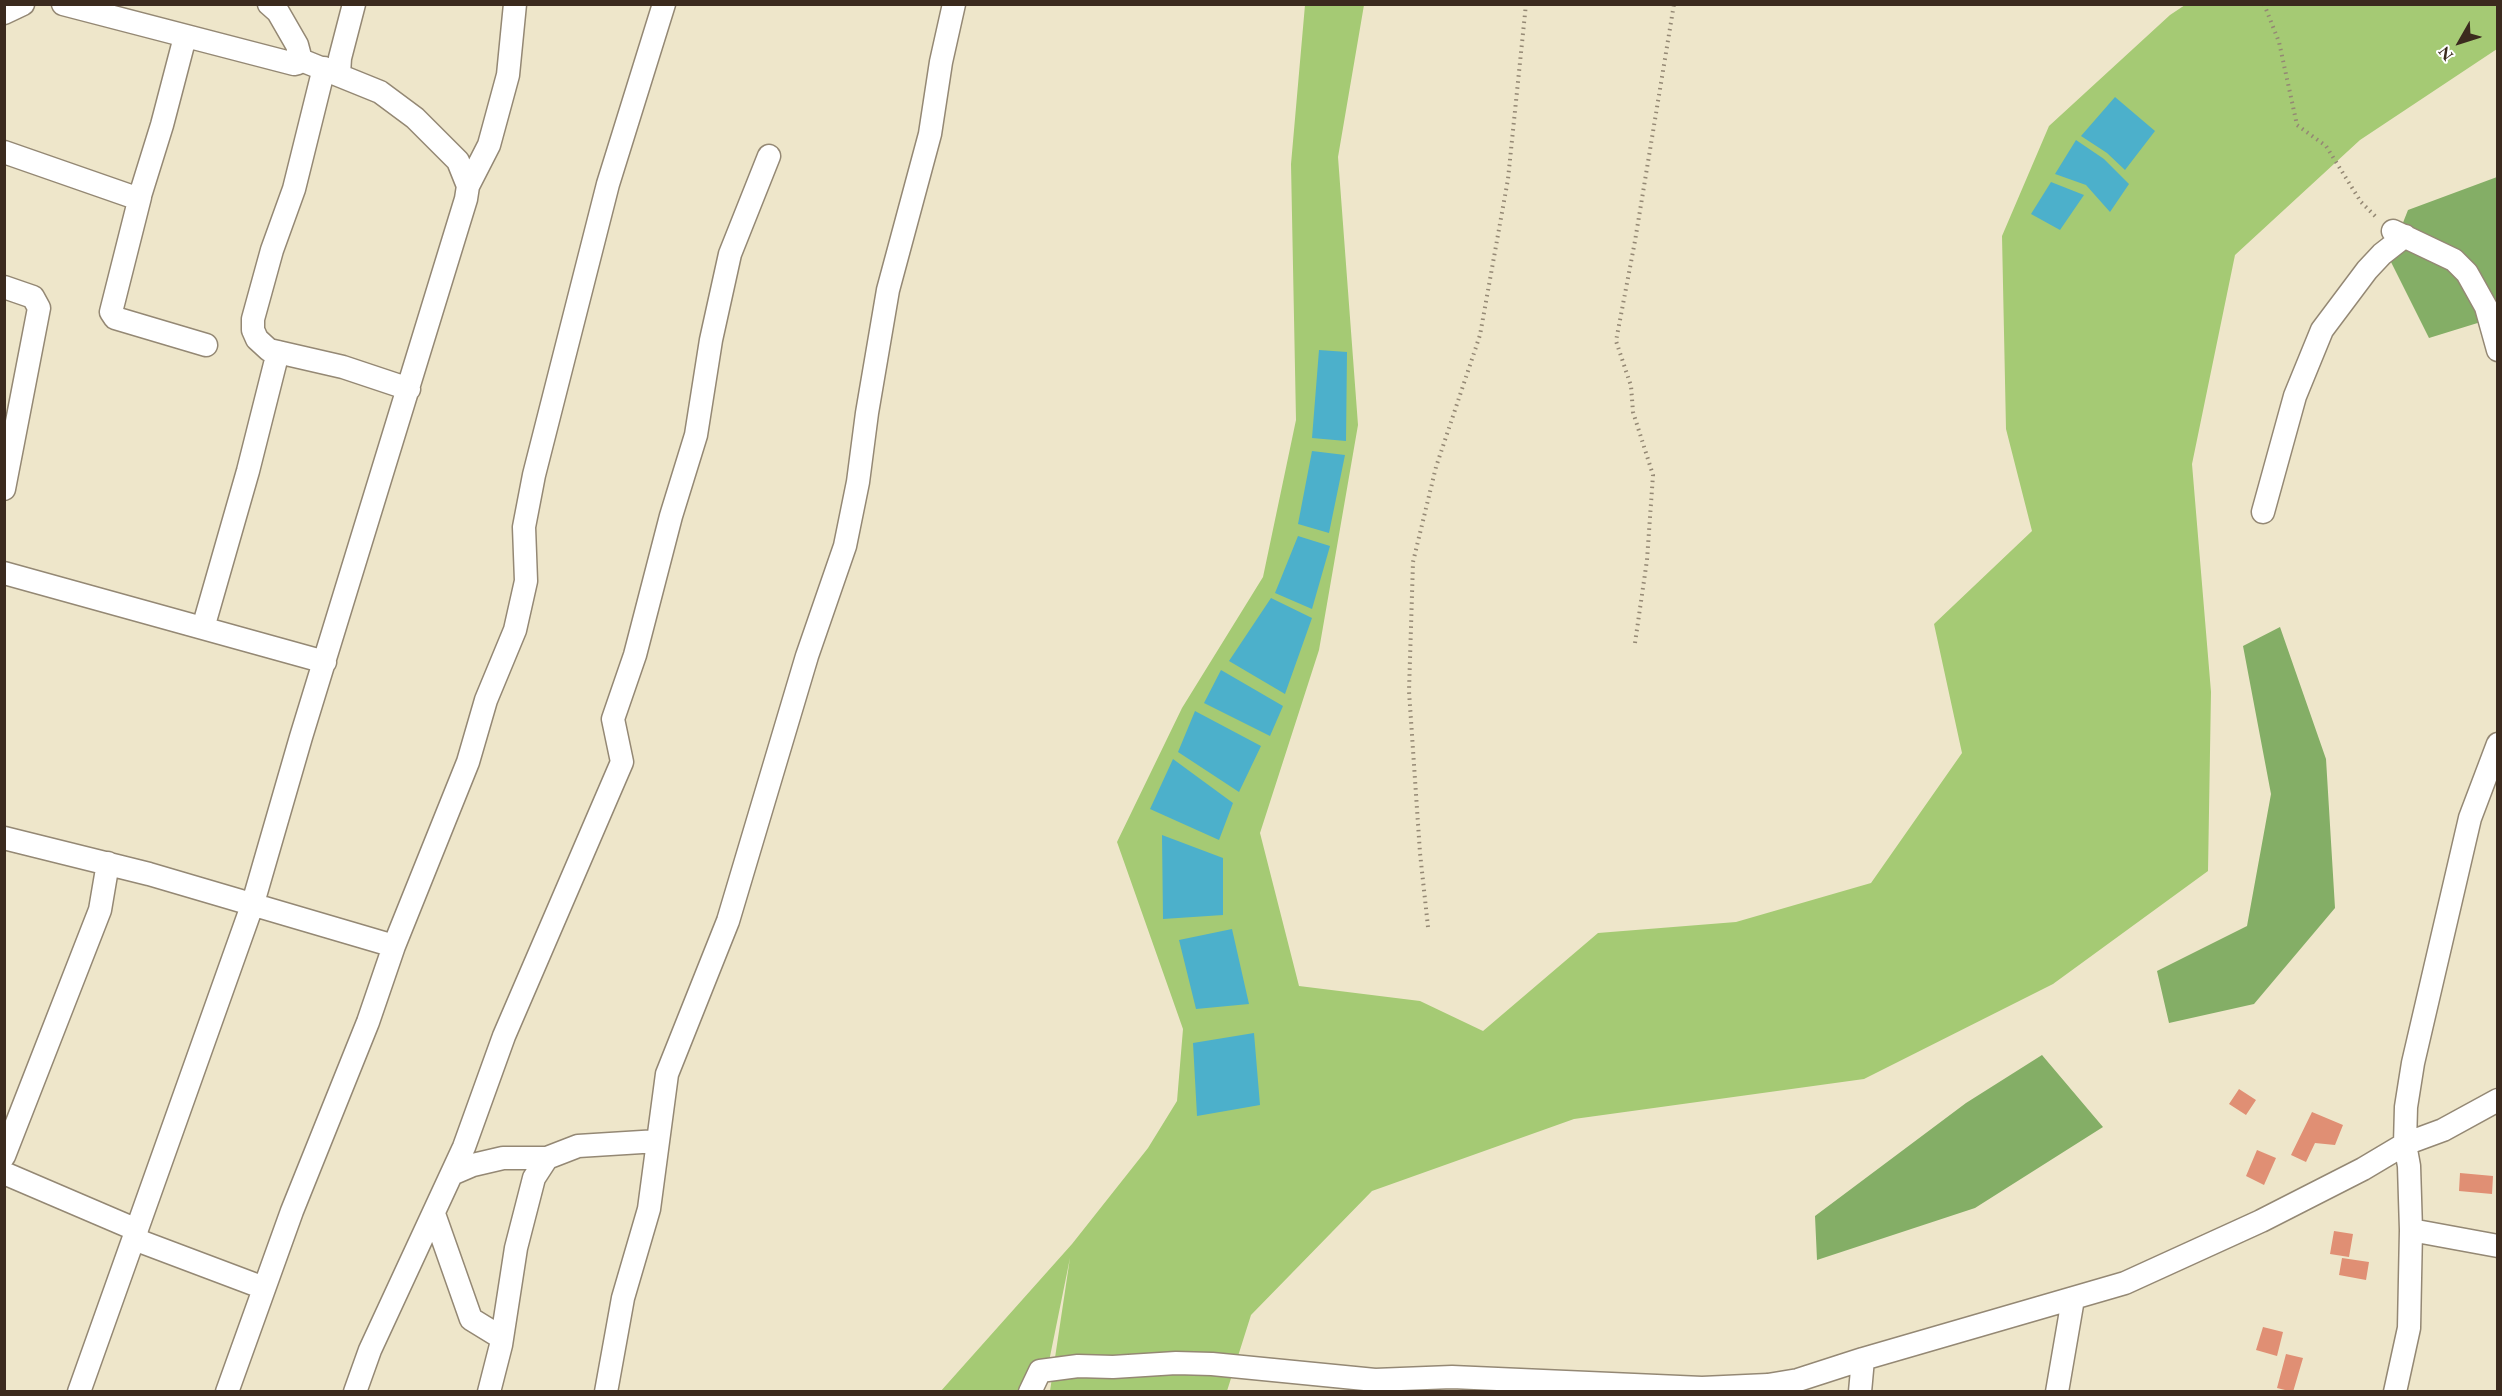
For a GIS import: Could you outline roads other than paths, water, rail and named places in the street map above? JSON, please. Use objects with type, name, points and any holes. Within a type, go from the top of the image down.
[{"type":"street","points":[[4,13],[24,4]]},
{"type":"street","points":[[63,4],[294,64],[301,60],[380,92],[415,118],[458,161],[468,186]]},
{"type":"street","points":[[269,4],[278,12],[286,25],[301,53],[301,60]]},
{"type":"street","points":[[354,4],[340,58],[331,71],[272,250],[253,319],[256,339],[269,350],[343,367],[409,389]]},
{"type":"street","points":[[79,1392],[253,903],[468,186],[489,145],[508,75],[515,4]]},
{"type":"street","points":[[226,1392],[292,1211],[468,762],[486,699],[514,630],[526,581],[524,527],[534,475],[608,184],[664,4]]},
{"type":"street","points":[[606,1392],[623,1298],[649,1209],[667,1074],[728,921],[807,656],[845,546],[858,482],[888,290],[930,134],[941,62],[954,4]]},
{"type":"street","points":[[185,37],[140,197],[111,312],[115,318],[206,345]]},
{"type":"street","points":[[4,152],[137,199],[140,197]]},
{"type":"street","points":[[356,1392],[370,1350],[464,1147],[504,1036],[622,762],[613,719],[635,655],[671,516],[696,435],[711,339],[730,254],[769,156]]},
{"type":"street","points":[[2263,512],[2295,396],[2322,330],[2397,233],[2454,260],[2467,273],[2486,307],[2498,350]]},
{"type":"street","points":[[4,287],[33,297],[39,308],[4,489]]},
{"type":"street","points":[[202,628],[248,471],[278,352]]},
{"type":"street","points":[[4,573],[325,662]]},
{"type":"street","points":[[2395,1392],[2409,1328],[2411,1230],[2409,1166],[2405,1144],[2406,1107],[2413,1063],[2470,818],[2498,744]]},
{"type":"street","points":[[4,838],[108,863],[253,903],[394,946]]},
{"type":"street","points":[[4,1156],[100,910],[108,863]]},
{"type":"street","points":[[1030,1392],[1040,1371],[1078,1366],[1113,1367],[1176,1363],[1212,1364],[1375,1380],[1452,1377],[1514,1385],[1616,1388],[1743,1389],[1798,1380],[2125,1283],[2208,1247],[2363,1169],[2405,1144],[2443,1130],[2498,1100]]},
{"type":"street","points":[[452,1174],[473,1165],[503,1158],[547,1158],[579,1146],[658,1141]]},
{"type":"street","points":[[489,1392],[502,1338],[516,1248],[534,1178],[547,1158]]},
{"type":"street","points":[[4,1173],[135,1234],[264,1288]]},
{"type":"street","points":[[434,1214],[471,1319],[502,1338]]},
{"type":"street","points":[[2411,1230],[2498,1246]]},
{"type":"street","points":[[2057,1392],[2073,1299]]},
{"type":"street","points":[[1860,1392],[1863,1359]]},
{"type":"water","points":[[2115,97],[2155,131],[2125,170],[2107,153],[2081,136]]},
{"type":"water","points":[[2076,140],[2104,159],[2129,184],[2110,212],[2086,185],[2055,174]]},
{"type":"water","points":[[2051,182],[2084,195],[2060,230],[2031,214]]},
{"type":"water","points":[[1319,350],[1347,352],[1346,441],[1312,438]]},
{"type":"water","points":[[1312,451],[1345,455],[1329,533],[1298,524]]},
{"type":"water","points":[[1298,536],[1330,546],[1312,609],[1275,593]]},
{"type":"water","points":[[1271,598],[1312,618],[1285,694],[1229,661]]},
{"type":"water","points":[[1221,670],[1283,706],[1270,736],[1204,703]]},
{"type":"water","points":[[1195,711],[1261,746],[1239,792],[1178,752]]},
{"type":"water","points":[[1173,759],[1233,803],[1219,840],[1150,809]]},
{"type":"water","points":[[1162,835],[1223,858],[1223,915],[1163,919]]},
{"type":"water","points":[[1232,929],[1249,1004],[1196,1009],[1179,940]]},
{"type":"water","points":[[1254,1033],[1260,1105],[1197,1116],[1193,1043]]}]
